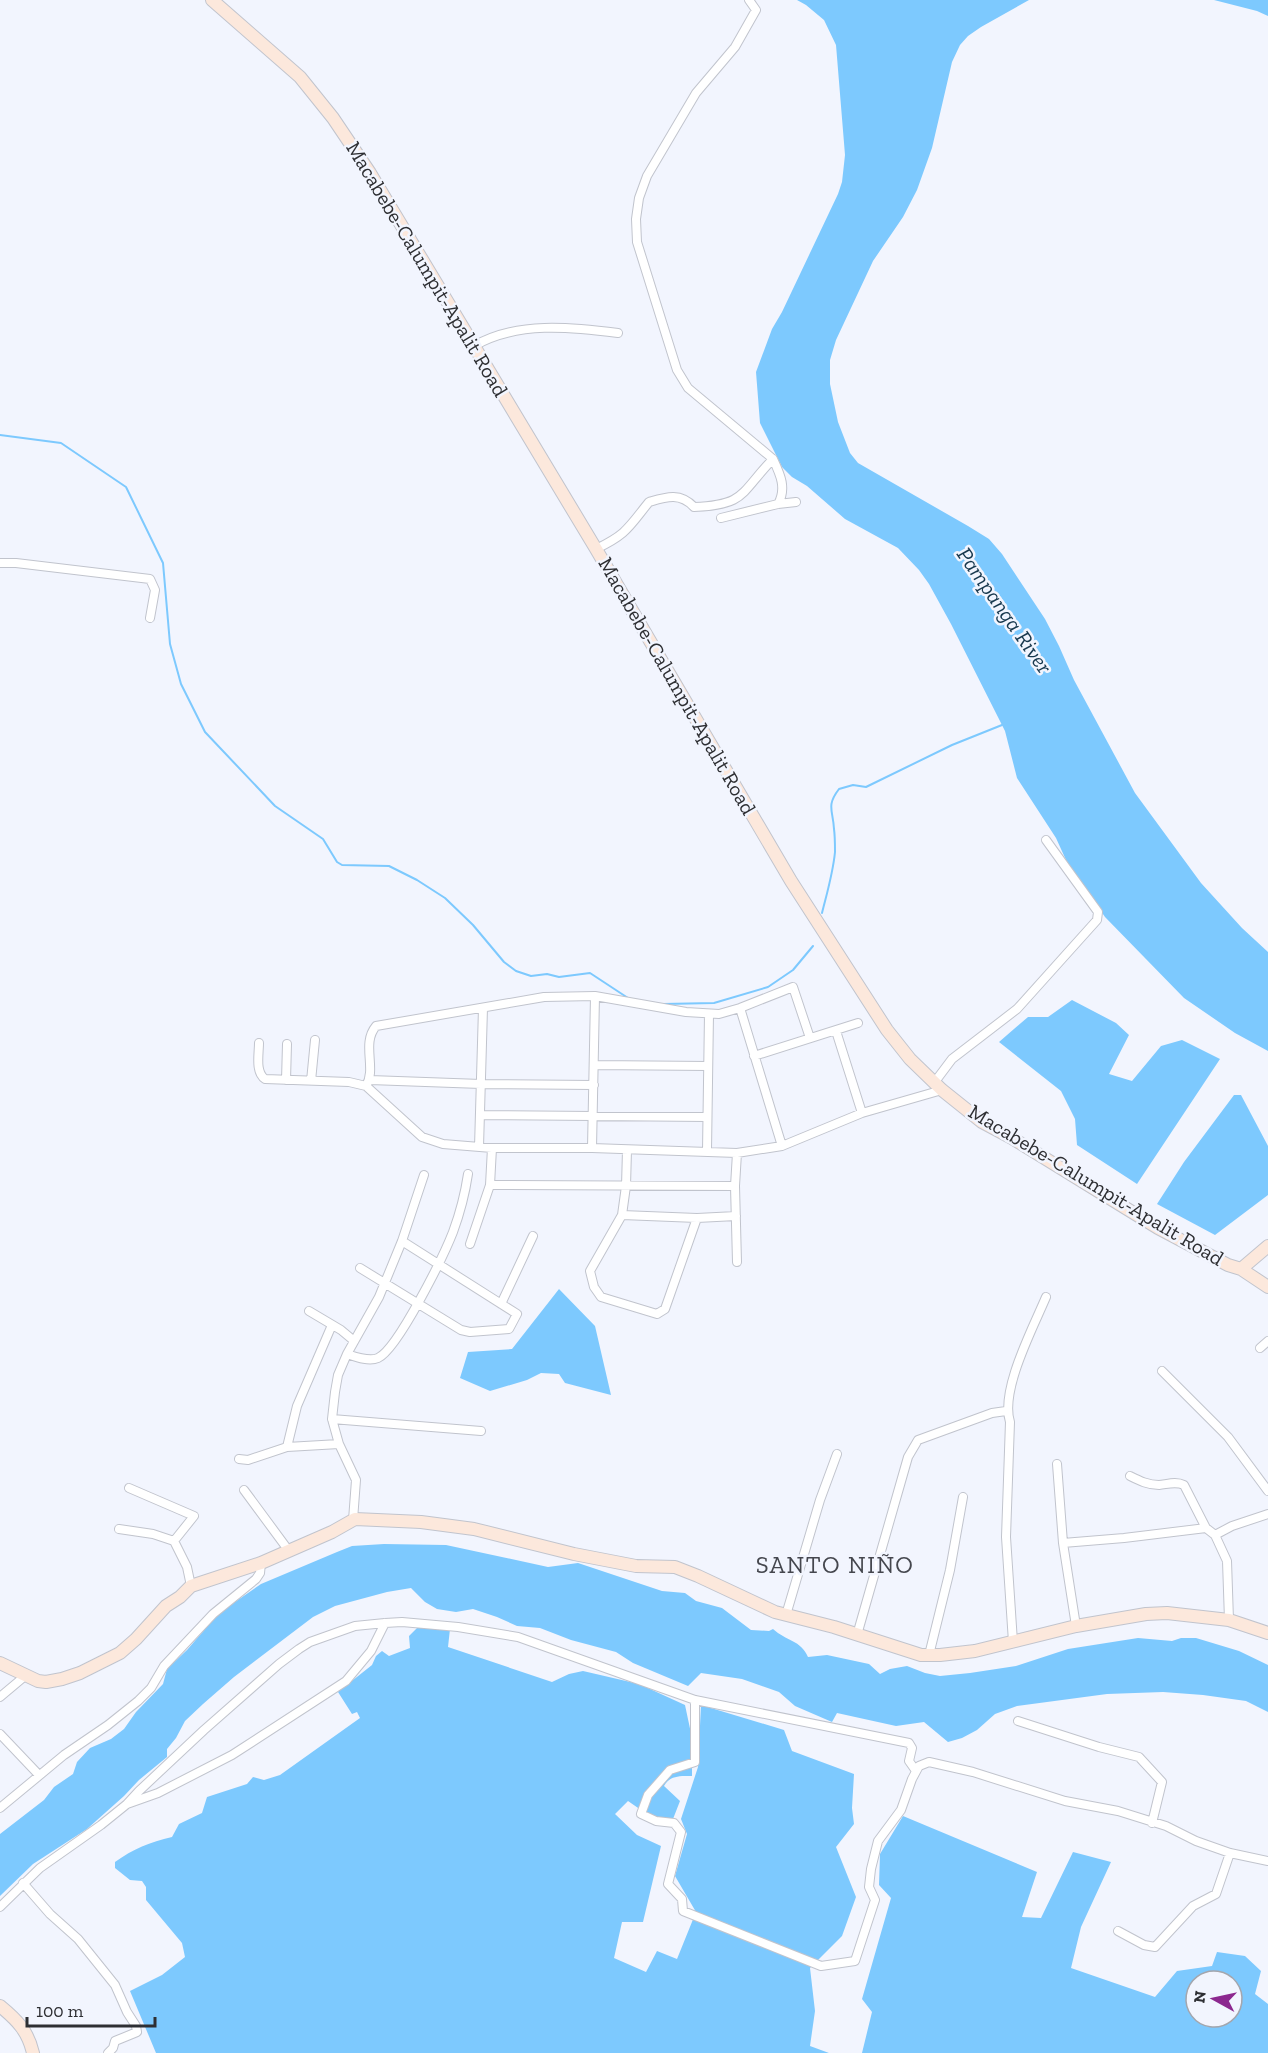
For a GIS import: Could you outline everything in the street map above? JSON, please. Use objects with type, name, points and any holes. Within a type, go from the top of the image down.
[{"type":"main road","name":"Macabebe-Calumpit-Apalit Road","points":[[212,0],[300,77],[333,118],[370,173],[596,549],[791,881],[887,1030],[910,1059],[938,1086],[982,1122],[1158,1228],[1228,1265],[1241,1269],[1268,1287]]},
{"type":"main road","points":[[1241,1269],[1268,1246]]},
{"type":"main road","points":[[0,1663],[25,1677],[46,1682],[80,1672],[120,1653],[166,1606],[191,1586],[261,1563],[332,1532],[353,1520],[421,1522],[465,1527],[574,1554],[626,1564],[675,1568],[698,1576],[756,1605],[928,1655],[963,1653],[1076,1626],[1167,1613],[1229,1620],[1268,1633]]},
{"type":"main road","points":[[0,2006],[17,2021],[30,2039],[33,2053]]},
{"type":"street","points":[[749,0],[756,10],[744,34],[696,93],[647,176],[639,198],[636,219],[637,242],[677,370],[688,388],[773,459],[782,478],[782,497],[778,504]]},
{"type":"street","points":[[474,346],[504,333],[547,328],[618,333]]},
{"type":"street","points":[[596,549],[628,531],[649,502],[675,497],[686,499],[694,507],[719,506],[735,501],[773,459]]},
{"type":"street","points":[[721,518],[796,502]]},
{"type":"street","points":[[0,563],[16,562],[150,579],[155,590],[150,618]]},
{"type":"street","points":[[810,1038],[793,987],[719,1014],[686,1012],[595,996],[544,997],[376,1026],[370,1033],[368,1083],[422,1137],[443,1144],[492,1148],[592,1148],[737,1153],[782,1146],[862,1113],[938,1086],[952,1059],[1017,1009],[1097,920],[1098,912],[1046,840]]},
{"type":"street","points":[[592,1148],[595,996]]},
{"type":"street","points":[[479,1147],[483,1008]]},
{"type":"street","points":[[740,1008],[782,1146]]},
{"type":"street","points":[[707,1151],[709,1014]]},
{"type":"street","points":[[754,1056],[858,1023]]},
{"type":"street","points":[[836,1031],[862,1113]]},
{"type":"street","points":[[311,1081],[315,1040]]},
{"type":"street","points":[[259,1043],[259,1071],[265,1078],[349,1083],[594,1085]]},
{"type":"street","points":[[286,1080],[287,1044]]},
{"type":"street","points":[[594,1065],[708,1066]]},
{"type":"street","points":[[481,1115],[593,1114],[707,1117]]},
{"type":"street","points":[[470,1244],[490,1185],[492,1148]]},
{"type":"street","points":[[627,1150],[622,1215],[590,1271],[591,1279],[601,1297],[657,1314],[665,1309],[697,1218]]},
{"type":"street","points":[[737,1153],[735,1186],[737,1262]]},
{"type":"street","points":[[347,1354],[367,1360],[378,1359],[391,1347],[418,1303],[452,1233],[464,1200],[468,1174]]},
{"type":"street","points":[[353,1520],[356,1480],[339,1444],[332,1419],[338,1375],[353,1340],[374,1308],[402,1241],[424,1175]]},
{"type":"street","points":[[490,1185],[735,1186]]},
{"type":"street","points":[[622,1215],[697,1218],[736,1216]]},
{"type":"street","points":[[501,1304],[533,1236]]},
{"type":"street","points":[[360,1268],[456,1328],[470,1332],[509,1329],[517,1314],[402,1241]]},
{"type":"street","points":[[1013,1642],[1006,1559],[1010,1422],[1006,1411],[1016,1371],[1046,1297]]},
{"type":"street","points":[[309,1311],[353,1340]]},
{"type":"street","points":[[287,1447],[297,1406],[332,1325]]},
{"type":"street","points":[[1260,1348],[1268,1341]]},
{"type":"street","points":[[1162,1371],[1228,1437],[1268,1491]]},
{"type":"street","points":[[857,1635],[908,1457],[918,1440],[993,1413],[1006,1411]]},
{"type":"street","points":[[332,1419],[481,1431]]},
{"type":"street","points":[[239,1459],[248,1460],[287,1447],[339,1444]]},
{"type":"street","points":[[786,1615],[820,1500],[837,1454]]},
{"type":"street","points":[[1057,1464],[1063,1543],[1076,1626]]},
{"type":"street","points":[[1130,1476],[1144,1483],[1157,1485],[1178,1482],[1184,1485],[1206,1528],[1215,1535],[1227,1561],[1229,1620]]},
{"type":"street","points":[[129,1488],[194,1516],[174,1541]]},
{"type":"street","points":[[244,1490],[289,1551]]},
{"type":"street","points":[[928,1655],[950,1570],[963,1497]]},
{"type":"street","points":[[1215,1535],[1232,1526],[1268,1514]]},
{"type":"street","points":[[1063,1543],[1206,1528]]},
{"type":"street","points":[[119,1529],[153,1534],[174,1541],[187,1567],[191,1586]]},
{"type":"street","points":[[0,1808],[78,1744],[108,1725],[144,1696],[164,1666],[209,1617],[256,1579],[260,1574],[261,1563]]},
{"type":"street","points":[[0,1906],[40,1868],[127,1804],[166,1764],[290,1656],[310,1642],[355,1626],[402,1622],[458,1627],[518,1637],[695,1700],[909,1743],[912,1748],[909,1761],[916,1771]]},
{"type":"street","points":[[127,1804],[158,1793],[232,1755],[346,1681],[371,1651],[385,1623]]},
{"type":"street","points":[[0,1697],[25,1677]]},
{"type":"street","points":[[695,1700],[695,1762],[670,1770],[648,1795],[641,1814],[656,1821],[674,1822],[681,1832],[668,1884],[682,1899],[683,1911],[821,1966],[855,1961],[875,1900],[869,1887],[878,1841],[901,1810],[919,1766],[929,1762],[973,1772],[1065,1801],[1118,1811],[1230,1853],[1268,1861]]},
{"type":"street","points":[[1018,1721],[1099,1747],[1139,1757],[1162,1782],[1152,1823]]},
{"type":"street","points":[[0,1734],[39,1775]]},
{"type":"street","points":[[1118,1931],[1144,1945],[1155,1947],[1193,1906],[1216,1894],[1230,1853]]},
{"type":"street","points":[[23,1883],[50,1914],[78,1939],[115,1984],[136,2026],[136,2032],[115,2041],[108,2053]]},
{"type":"water","name":"Pampanga River","points":[[797,0],[1029,0],[968,36],[960,45],[952,62],[932,148],[917,190],[903,217],[873,261],[836,340],[830,360],[830,384],[838,422],[850,453],[858,463],[989,539],[1002,554],[1045,619],[1074,680],[1135,793],[1201,883],[1242,928],[1268,952],[1268,1051],[1235,1033],[1184,998],[1105,917],[1066,860],[1056,838],[1017,778],[1005,731],[929,584],[898,548],[845,519],[807,486],[792,477],[782,467],[760,423],[756,372],[772,329],[838,194],[842,182],[845,155],[836,45],[824,20]]},
{"type":"water","points":[[1214,0],[1268,0],[1268,16],[1257,11]]},
{"type":"water","points":[[1072,1000],[1116,1023],[1129,1035],[1109,1074],[1132,1081],[1161,1046],[1182,1040],[1220,1059],[1137,1184],[1077,1145],[1075,1119],[1061,1091],[999,1042],[1028,1017],[1048,1017]]},
{"type":"water","points":[[1234,1095],[1241,1095],[1268,1146],[1268,1195],[1215,1235],[1157,1204],[1184,1162]]},
{"type":"water","points":[[559,1289],[595,1326],[611,1395],[565,1383],[559,1374],[541,1373],[527,1380],[490,1391],[460,1378],[468,1352],[512,1349]]},
{"type":"water","points":[[446,1545],[548,1567],[578,1563],[662,1591],[685,1593],[696,1601],[722,1608],[751,1630],[769,1631],[773,1629],[801,1647],[808,1657],[827,1655],[869,1664],[880,1674],[890,1669],[907,1666],[940,1676],[970,1673],[1016,1666],[1068,1649],[1138,1638],[1172,1641],[1181,1638],[1196,1638],[1239,1651],[1268,1665],[1268,1712],[1246,1701],[1203,1695],[1163,1692],[1107,1694],[1017,1706],[995,1714],[977,1730],[948,1742],[924,1722],[896,1726],[837,1713],[832,1722],[795,1706],[779,1692],[742,1679],[701,1673],[688,1686],[633,1663],[616,1652],[571,1640],[540,1628],[517,1626],[473,1609],[456,1612],[437,1609],[425,1602],[411,1588],[335,1606],[313,1617],[234,1677],[203,1704],[185,1721],[167,1749],[167,1757],[87,1829],[33,1864],[0,1896],[0,1834],[44,1800],[54,1787],[73,1774],[77,1762],[90,1748],[111,1739],[124,1729],[136,1712],[163,1684],[167,1669],[219,1613],[261,1584],[337,1552],[352,1546]]},
{"type":"water","points":[[419,1626],[450,1629],[448,1647],[552,1682],[569,1674],[583,1671],[639,1684],[685,1705],[692,1738],[692,1776],[673,1778],[664,1786],[680,1801],[673,1819],[654,1819],[628,1801],[615,1814],[637,1835],[661,1846],[643,1922],[622,1922],[614,1958],[646,1972],[657,1951],[677,1959],[696,1912],[675,1876],[687,1834],[681,1819],[698,1767],[701,1705],[784,1730],[792,1751],[854,1774],[852,1808],[854,1824],[836,1847],[856,1897],[842,1936],[810,1968],[815,2011],[810,2046],[829,2053],[156,2053],[130,1991],[162,1975],[185,1957],[182,1943],[146,1900],[146,1887],[142,1881],[130,1880],[115,1868],[115,1862],[142,1846],[172,1837],[179,1824],[202,1813],[207,1797],[247,1784],[253,1777],[264,1780],[280,1775],[360,1718],[357,1712],[352,1714],[338,1692],[372,1665],[376,1656],[382,1651],[389,1656],[410,1648],[409,1636]]},
{"type":"water","points":[[903,1816],[1037,1872],[1022,1917],[1041,1918],[1073,1852],[1111,1862],[1081,1927],[1071,1968],[1155,1997],[1177,1971],[1184,1970],[1184,2029],[1244,2029],[1244,1969],[1191,1969],[1212,1966],[1217,1952],[1245,1956],[1261,1971],[1255,1994],[1268,2004],[1268,2053],[862,2053],[872,2012],[862,1999],[891,1898],[879,1885],[880,1854]]},
{"type":"waterway","points":[[0,435],[61,443],[126,487],[163,563],[170,644],[181,684],[205,732],[275,806],[323,839],[337,862],[342,865],[389,866],[417,880],[445,898],[473,925],[504,962],[516,971],[531,976],[547,974],[559,977],[590,973],[628,998]]},
{"type":"waterway","points":[[822,913],[835,852],[831,804],[839,789],[853,785],[866,787],[952,745],[1002,725]]},
{"type":"waterway","points":[[663,1004],[714,1003],[768,987],[793,970],[813,946]]},
{"type":"district","name":"SANTO NIÑO","points":[[835,1565]]}]
